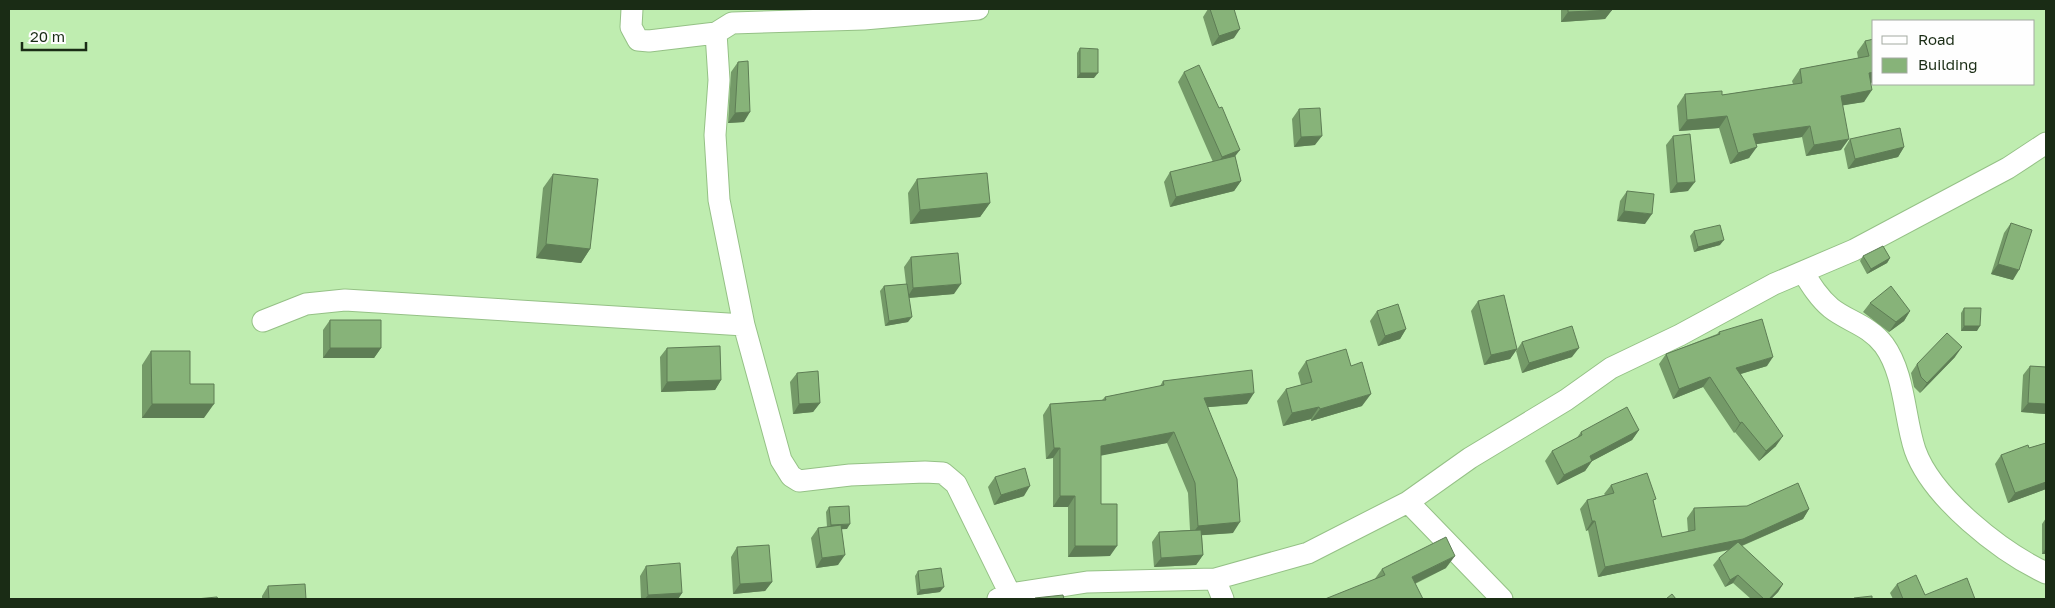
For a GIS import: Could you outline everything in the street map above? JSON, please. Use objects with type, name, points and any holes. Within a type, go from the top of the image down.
[{"type":"street","points":[[632,9],[631,27],[638,40],[716,33],[732,22],[864,19],[978,9]]},
{"type":"street","points":[[716,33],[719,80],[716,135],[719,200],[744,324],[782,460],[790,476],[799,481],[860,475],[925,472],[943,474],[956,484],[1004,597],[1087,582],[1215,579],[1308,553],[1408,502],[1470,458],[1566,400],[1611,368],[1680,335],[1774,284],[1854,250],[2008,168],[2046,143]]},
{"type":"street","points":[[1803,272],[1818,296],[1830,308],[1857,321],[1883,344],[1893,362],[1916,451],[1925,472],[1980,532],[2046,574]]},
{"type":"street","points":[[263,321],[306,304],[345,300],[744,324]]},
{"type":"street","points":[[1408,502],[1502,599]]},
{"type":"street","points":[[1215,579],[1223,599]]},
{"type":"building","points":[[1210,9],[1234,9],[1240,29],[1219,36]]},
{"type":"building","points":[[1568,9],[1612,9],[1612,10],[1568,12]]},
{"type":"building","points":[[1872,39],[1872,72],[1869,73],[1872,90],[1841,96],[1849,139],[1814,145],[1810,126],[1753,134],[1757,147],[1738,153],[1727,116],[1687,120],[1685,94],[1722,91],[1722,95],[1802,83],[1800,69],[1869,56],[1865,41]]},
{"type":"building","points":[[1080,48],[1098,49],[1098,73],[1080,73]]},
{"type":"building","points":[[748,61],[750,112],[735,113],[738,62]]},
{"type":"building","points":[[1199,65],[1219,108],[1222,107],[1240,150],[1222,157],[1184,72]]},
{"type":"building","points":[[1320,108],[1322,136],[1301,137],[1299,109]]},
{"type":"building","points":[[1900,128],[1904,147],[1855,159],[1850,139]]},
{"type":"building","points":[[1690,134],[1695,182],[1677,183],[1673,136]]},
{"type":"building","points":[[1235,156],[1241,181],[1176,197],[1170,172]]},
{"type":"building","points":[[987,173],[990,203],[920,210],[917,179]]},
{"type":"building","points":[[553,174],[598,179],[590,249],[546,244]]},
{"type":"building","points":[[1627,191],[1654,194],[1652,214],[1624,211]]},
{"type":"building","points":[[2011,223],[2032,230],[2019,270],[1998,264]]},
{"type":"building","points":[[1720,225],[1724,240],[1698,247],[1694,231]]},
{"type":"building","points":[[1883,246],[1890,258],[1871,269],[1863,256]]},
{"type":"building","points":[[958,253],[961,284],[913,288],[911,257]]},
{"type":"building","points":[[907,284],[912,317],[889,321],[884,286]]},
{"type":"building","points":[[1891,286],[1910,311],[1896,322],[1870,303]]},
{"type":"building","points":[[1504,295],[1517,349],[1491,355],[1478,301]]},
{"type":"building","points":[[1398,304],[1406,329],[1385,336],[1377,311]]},
{"type":"building","points":[[1964,308],[1981,308],[1980,326],[1964,326]]},
{"type":"building","points":[[1762,319],[1773,357],[1736,368],[1783,436],[1766,451],[1742,422],[1740,423],[1710,377],[1679,389],[1666,354],[1720,334],[1719,332]]},
{"type":"building","points":[[330,320],[381,320],[381,348],[330,348]]},
{"type":"building","points":[[1572,326],[1579,348],[1529,363],[1522,342]]},
{"type":"building","points":[[1947,333],[1962,347],[1927,383],[1921,377],[1917,364]]},
{"type":"building","points":[[720,346],[721,380],[667,382],[667,348]]},
{"type":"building","points":[[1346,349],[1351,366],[1362,362],[1371,394],[1320,409],[1319,407],[1292,413],[1286,389],[1312,382],[1306,361]]},
{"type":"building","points":[[151,351],[190,351],[190,384],[214,384],[214,404],[152,404]]},
{"type":"building","points":[[2030,366],[2046,367],[2046,404],[2028,403]]},
{"type":"building","points":[[1252,370],[1254,393],[1204,398],[1237,479],[1240,522],[1198,526],[1195,483],[1174,432],[1101,446],[1101,504],[1117,504],[1117,546],[1075,546],[1075,496],[1060,496],[1060,448],[1054,448],[1050,404],[1106,400],[1105,397],[1164,385],[1163,381]]},
{"type":"building","points":[[818,371],[820,403],[799,404],[797,373]]},
{"type":"building","points":[[1627,407],[1639,430],[1590,456],[1592,461],[1564,475],[1552,451],[1582,435],[1581,432]]},
{"type":"building","points":[[2046,443],[2046,482],[2015,493],[2001,455],[2028,445],[2029,448]]},
{"type":"building","points":[[1025,468],[1030,486],[1001,495],[995,477]]},
{"type":"building","points":[[1647,473],[1656,499],[1653,500],[1662,537],[1695,530],[1694,508],[1747,506],[1798,483],[1809,509],[1743,539],[1605,567],[1595,521],[1592,521],[1587,500],[1614,493],[1611,485]]},
{"type":"building","points":[[849,506],[850,524],[831,525],[829,507]]},
{"type":"building","points":[[841,525],[845,555],[822,558],[818,528]]},
{"type":"building","points":[[1201,530],[1203,555],[1161,558],[1159,532]]},
{"type":"building","points":[[1446,537],[1455,556],[1412,577],[1423,599],[1325,599],[1385,575],[1382,569]]},
{"type":"building","points":[[1738,542],[1783,584],[1769,599],[1764,599],[1738,575],[1730,580],[1719,558]]},
{"type":"building","points":[[769,545],[772,582],[740,584],[737,547]]},
{"type":"building","points":[[680,563],[682,593],[648,595],[646,566]]},
{"type":"building","points":[[941,568],[944,587],[920,590],[918,571]]},
{"type":"building","points":[[1916,575],[1925,595],[1967,578],[1975,599],[1903,599],[1897,584]]},
{"type":"building","points":[[305,584],[306,599],[269,599],[268,586]]},
{"type":"building","points":[[1672,594],[1676,599],[1666,599]]},
{"type":"building","points":[[1063,595],[1064,599],[1035,599],[1035,598]]},
{"type":"building","points":[[1872,596],[1872,599],[1854,599],[1854,598]]},
{"type":"building","points":[[217,597],[218,599],[196,599]]}]
